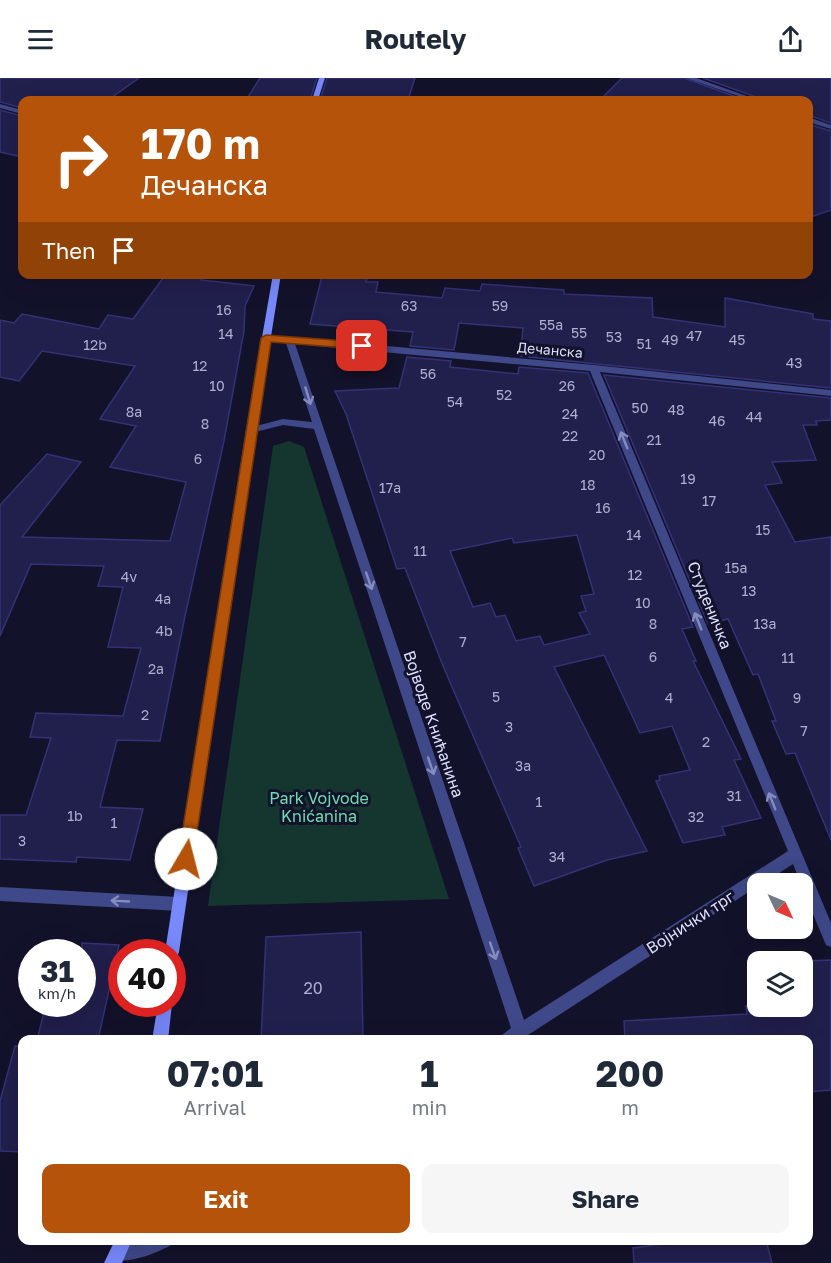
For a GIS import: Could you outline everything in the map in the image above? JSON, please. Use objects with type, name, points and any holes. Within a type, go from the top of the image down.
[{"type":"street","points":[[316,96],[322,78]]},
{"type":"street","points":[[689,78],[743,96]]},
{"type":"street","points":[[0,106],[18,111]]},
{"type":"street","points":[[813,121],[831,127]]},
{"type":"street","points":[[174,939],[250,429],[276,279]]},
{"type":"street","name":"Дечанска","points":[[266,338],[594,368],[831,393]]},
{"type":"street","name":"Војводе Книћанина","points":[[290,340],[520,1032]]},
{"type":"street","name":"Студеничка","points":[[594,368],[794,855]]},
{"type":"street","points":[[250,429],[283,422],[317,426]]},
{"type":"street","points":[[794,855],[831,940]]},
{"type":"street","name":"Војнички трг","points":[[515,1035],[794,855]]},
{"type":"street","points":[[0,894],[179,904]]},
{"type":"street","points":[[161,1035],[163,1017]]},
{"type":"street","points":[[119,1252],[135,1253],[153,1245]]},
{"type":"green space","name":"Park Vojvode Knićanina","points":[[289,441],[304,447],[449,899],[208,906],[273,446]]},
{"type":"building","points":[[0,78],[139,78],[114,96],[18,96],[18,107],[0,102]]},
{"type":"building","points":[[260,78],[317,78],[311,96],[249,96]]},
{"type":"building","points":[[327,78],[415,78],[409,96],[321,96]]},
{"type":"building","points":[[622,78],[684,78],[734,96],[604,96]]},
{"type":"building","points":[[703,78],[831,78],[831,123],[813,117],[813,96],[753,96]]},
{"type":"building","points":[[0,110],[18,115],[18,156],[0,152]]},
{"type":"building","points":[[813,126],[831,131],[831,210],[813,216]]},
{"type":"building","points":[[162,279],[202,279],[254,286],[245,306],[244,331],[224,441],[160,741],[117,740],[100,807],[143,809],[130,860],[77,857],[76,862],[0,859],[0,815],[26,815],[51,738],[30,737],[36,713],[123,716],[141,648],[108,647],[123,587],[98,586],[104,566],[31,564],[0,636],[0,505],[47,454],[81,462],[22,537],[170,541],[186,482],[110,467],[136,426],[100,419],[135,366],[42,351],[19,381],[0,377],[0,320],[14,323],[22,314],[99,329],[108,315],[133,319]]},
{"type":"building","points":[[321,279],[367,279],[366,282],[378,282],[376,292],[442,298],[445,288],[480,291],[482,284],[564,290],[564,294],[652,298],[653,317],[725,327],[725,298],[813,314],[813,319],[831,321],[831,388],[520,356],[523,328],[459,323],[454,350],[410,346],[413,332],[310,324]]},
{"type":"building","points":[[407,357],[451,361],[450,367],[518,374],[519,367],[588,373],[693,627],[682,629],[696,661],[693,661],[741,759],[734,760],[761,818],[722,827],[725,835],[683,843],[656,781],[660,780],[659,776],[690,770],[672,726],[640,733],[604,655],[554,667],[647,851],[607,860],[534,886],[518,848],[521,847],[443,666],[405,568],[397,569],[346,414],[335,391],[399,388]],"holes":[[[577,535],[594,594],[581,596],[586,611],[579,613],[590,634],[544,645],[540,636],[516,641],[505,615],[496,617],[490,603],[473,607],[450,551],[512,538],[514,543]]]},
{"type":"building","points":[[604,375],[831,398],[831,420],[816,421],[817,425],[803,425],[816,460],[772,462],[782,483],[765,485],[795,542],[831,537],[831,840],[795,753],[786,754],[772,721],[776,721],[758,674],[753,675],[728,619],[708,624]]},
{"type":"building","points":[[361,932],[363,1035],[261,1035],[266,937]]},
{"type":"building","points":[[96,944],[108,944],[108,995],[99,1035],[38,1035],[43,1017],[96,1017]]},
{"type":"building","points":[[831,960],[831,1090],[813,1092],[813,1035],[625,1035],[624,1021],[747,1014],[747,1017],[813,1017],[813,961]]},
{"type":"building","points":[[15,1046],[18,1046],[18,1152],[0,1151],[0,1101]]},
{"type":"building","points":[[655,1245],[767,1245],[772,1263],[634,1263],[633,1248]]},
{"type":"route","points":[[186,859],[250,429],[266,338],[362,346]]}]
